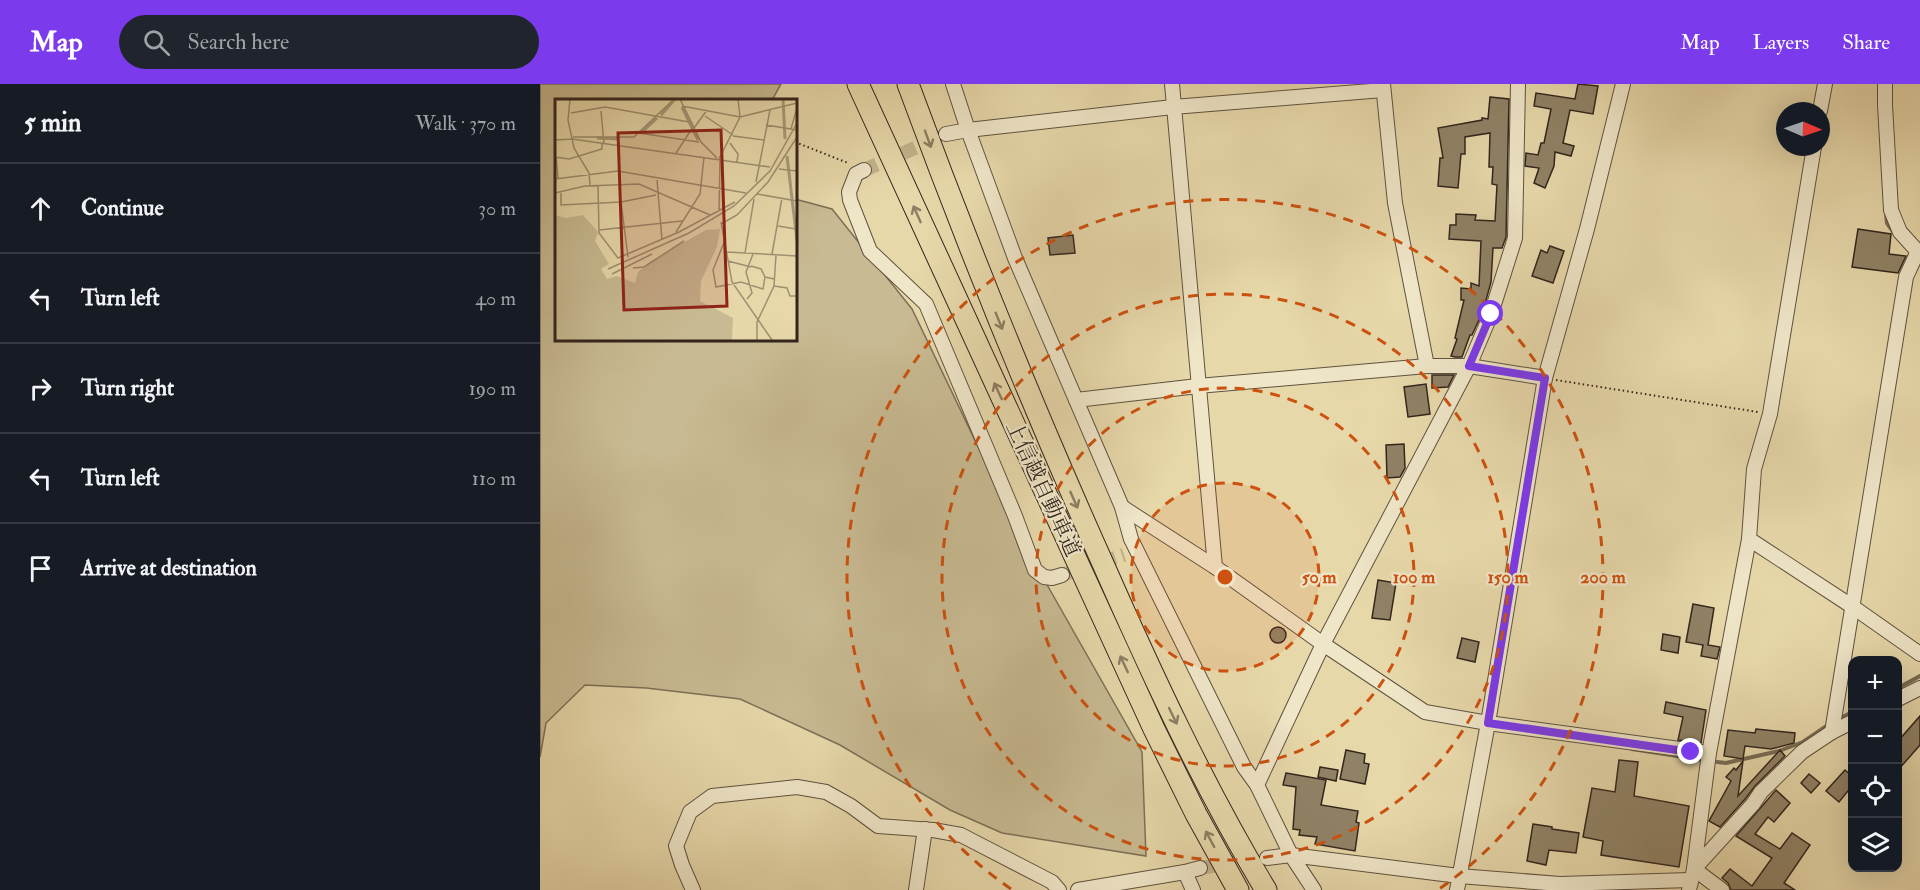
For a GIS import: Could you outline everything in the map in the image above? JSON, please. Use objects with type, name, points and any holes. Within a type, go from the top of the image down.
[{"type":"highway","name":"上信越自動車道","points":[[858,84],[1154,729],[1196,814],[1238,890]]},
{"type":"highway","name":"上信越自動車道","points":[[908,84],[1001,327],[1073,497],[1174,720],[1266,890]]},
{"type":"street","points":[[954,84],[968,130],[1015,258],[1122,507],[1131,539],[1130,552],[1244,767],[1257,785],[1291,855],[1314,890]]},
{"type":"street","points":[[1172,84],[1215,567]]},
{"type":"street","points":[[1257,785],[1323,644],[1469,366],[1491,314],[1515,238],[1518,84]]},
{"type":"street","points":[[1458,883],[1488,723],[1545,378],[1587,229],[1623,84]]},
{"type":"street","points":[[1822,102],[1825,84]]},
{"type":"street","points":[[1832,732],[1906,277],[1919,253],[1900,232],[1891,210],[1885,84]]},
{"type":"street","points":[[946,134],[1173,107],[1383,87],[1395,203],[1427,366]]},
{"type":"street","points":[[1691,880],[1709,753],[1749,539],[1754,470],[1770,414],[1813,156]]},
{"type":"street","points":[[864,170],[856,174],[849,192],[870,251],[926,304],[1015,516],[1035,570],[1044,577],[1052,578],[1062,575]]},
{"type":"street","points":[[1076,400],[1198,386],[1427,366],[1469,366],[1545,378]]},
{"type":"street","points":[[1122,507],[1215,567],[1323,644],[1425,712],[1488,723],[1709,753]]},
{"type":"street","points":[[1749,539],[1920,654]]},
{"type":"street","points":[[1902,697],[1920,688]]},
{"type":"street","points":[[1691,880],[1761,792],[1802,752],[1848,724]]},
{"type":"street","points":[[693,890],[676,846],[690,812],[712,796],[797,788],[826,792],[851,806],[878,826],[925,829],[961,835],[1052,882],[1059,890]]},
{"type":"street","points":[[916,890],[925,829]]},
{"type":"street","points":[[1268,858],[1291,855],[1458,883],[1560,884],[1691,880],[1722,890]]},
{"type":"street","points":[[1078,890],[1113,887],[1200,868]]},
{"type":"street","points":[[1185,872],[1193,890]]},
{"type":"path","points":[[796,142],[864,170]]},
{"type":"path","points":[[1545,378],[1770,414]]},
{"type":"shaded area","points":[[540,84],[781,84],[773,99],[555,99],[555,340],[796,340],[796,199],[832,209],[912,309],[1029,553],[1142,752],[1146,856],[1002,833],[950,810],[840,745],[740,699],[646,688],[585,685],[546,723],[540,757]]},
{"type":"building","points":[[1578,84],[1598,86],[1593,114],[1570,110],[1563,143],[1574,146],[1571,156],[1555,152],[1554,166],[1545,188],[1534,183],[1539,168],[1525,166],[1526,153],[1538,155],[1541,143],[1544,143],[1551,109],[1534,106],[1536,93],[1575,99]]},
{"type":"building","points":[[1490,97],[1509,99],[1506,237],[1502,248],[1493,248],[1491,282],[1483,311],[1470,335],[1462,357],[1455,357],[1451,356],[1457,339],[1455,338],[1464,300],[1461,300],[1461,288],[1471,289],[1471,283],[1479,286],[1481,241],[1449,239],[1450,225],[1456,225],[1456,214],[1476,215],[1475,220],[1495,221],[1497,185],[1492,184],[1493,167],[1489,167],[1490,133],[1465,137],[1465,154],[1461,154],[1458,188],[1438,186],[1440,158],[1443,158],[1438,128],[1482,120],[1482,118],[1488,119]]},
{"type":"building","points":[[1858,229],[1891,234],[1889,254],[1906,256],[1898,273],[1852,267]]},
{"type":"building","points":[[1073,235],[1075,253],[1050,255],[1048,238]]},
{"type":"building","points":[[1550,246],[1564,251],[1553,283],[1532,276],[1541,250],[1547,253]]},
{"type":"building","points":[[1432,375],[1454,375],[1448,387],[1432,388]]},
{"type":"building","points":[[1426,384],[1430,414],[1408,417],[1404,387]]},
{"type":"building","points":[[1404,444],[1405,468],[1400,477],[1387,478],[1386,445]]},
{"type":"building","points":[[1378,580],[1396,583],[1390,620],[1372,618]]},
{"type":"building","points":[[1693,604],[1714,608],[1708,645],[1720,647],[1717,659],[1701,656],[1703,645],[1686,642]]},
{"type":"building","points":[[1278,627],[1286,635],[1278,643],[1270,635]]},
{"type":"building","points":[[1663,634],[1680,637],[1678,653],[1661,650]]},
{"type":"building","points":[[1462,638],[1479,642],[1475,662],[1457,658]]},
{"type":"building","points":[[1666,702],[1706,710],[1701,743],[1678,740],[1683,717],[1664,713]]},
{"type":"building","points":[[1920,716],[1920,745],[1902,765],[1902,764],[1902,736]]},
{"type":"building","points":[[1756,729],[1795,733],[1794,743],[1771,749],[1745,746],[1743,759],[1724,756],[1728,730],[1755,733]]},
{"type":"building","points":[[1346,750],[1365,754],[1364,763],[1369,764],[1365,784],[1340,779]]},
{"type":"building","points":[[1780,750],[1785,756],[1755,786],[1720,827],[1709,821],[1731,781],[1726,777],[1734,768],[1736,770],[1743,761],[1738,796]]},
{"type":"building","points":[[1619,760],[1638,762],[1634,796],[1689,806],[1679,867],[1601,855],[1603,841],[1583,837],[1592,788],[1615,792]]},
{"type":"building","points":[[1320,767],[1338,770],[1336,781],[1318,777]]},
{"type":"building","points":[[1845,770],[1848,773],[1848,791],[1839,802],[1826,791]]},
{"type":"building","points":[[1286,773],[1326,780],[1321,805],[1358,811],[1356,822],[1359,823],[1355,851],[1315,844],[1317,837],[1299,835],[1300,830],[1293,829],[1296,787],[1283,785]]},
{"type":"building","points":[[1809,774],[1820,783],[1811,793],[1801,783]]},
{"type":"building","points":[[1776,790],[1790,803],[1774,822],[1768,817],[1755,834],[1780,849],[1792,833],[1810,845],[1784,883],[1795,890],[1731,890],[1722,878],[1730,869],[1752,886],[1772,858],[1736,836]]},
{"type":"building","points":[[1533,824],[1579,833],[1576,853],[1549,850],[1546,865],[1527,861]]},
{"type":"waterway","points":[[1886,214],[1887,223],[1894,233]]},
{"type":"waterway","points":[[1902,686],[1920,676]]},
{"type":"waterway","points":[[1841,718],[1848,714]]},
{"type":"waterway","points":[[1717,762],[1726,763],[1779,751],[1803,742],[1828,725]]},
{"type":"waterway","points":[[1632,749],[1703,760]]},
{"type":"tunnel","points":[[864,170],[936,139]]},
{"type":"tunnel","points":[[1062,575],[1124,555]]},
{"type":"tunnel","points":[[1200,868],[1254,860]]},
{"type":"route","points":[[1491,314],[1469,366],[1545,378],[1488,723],[1691,752]]}]
